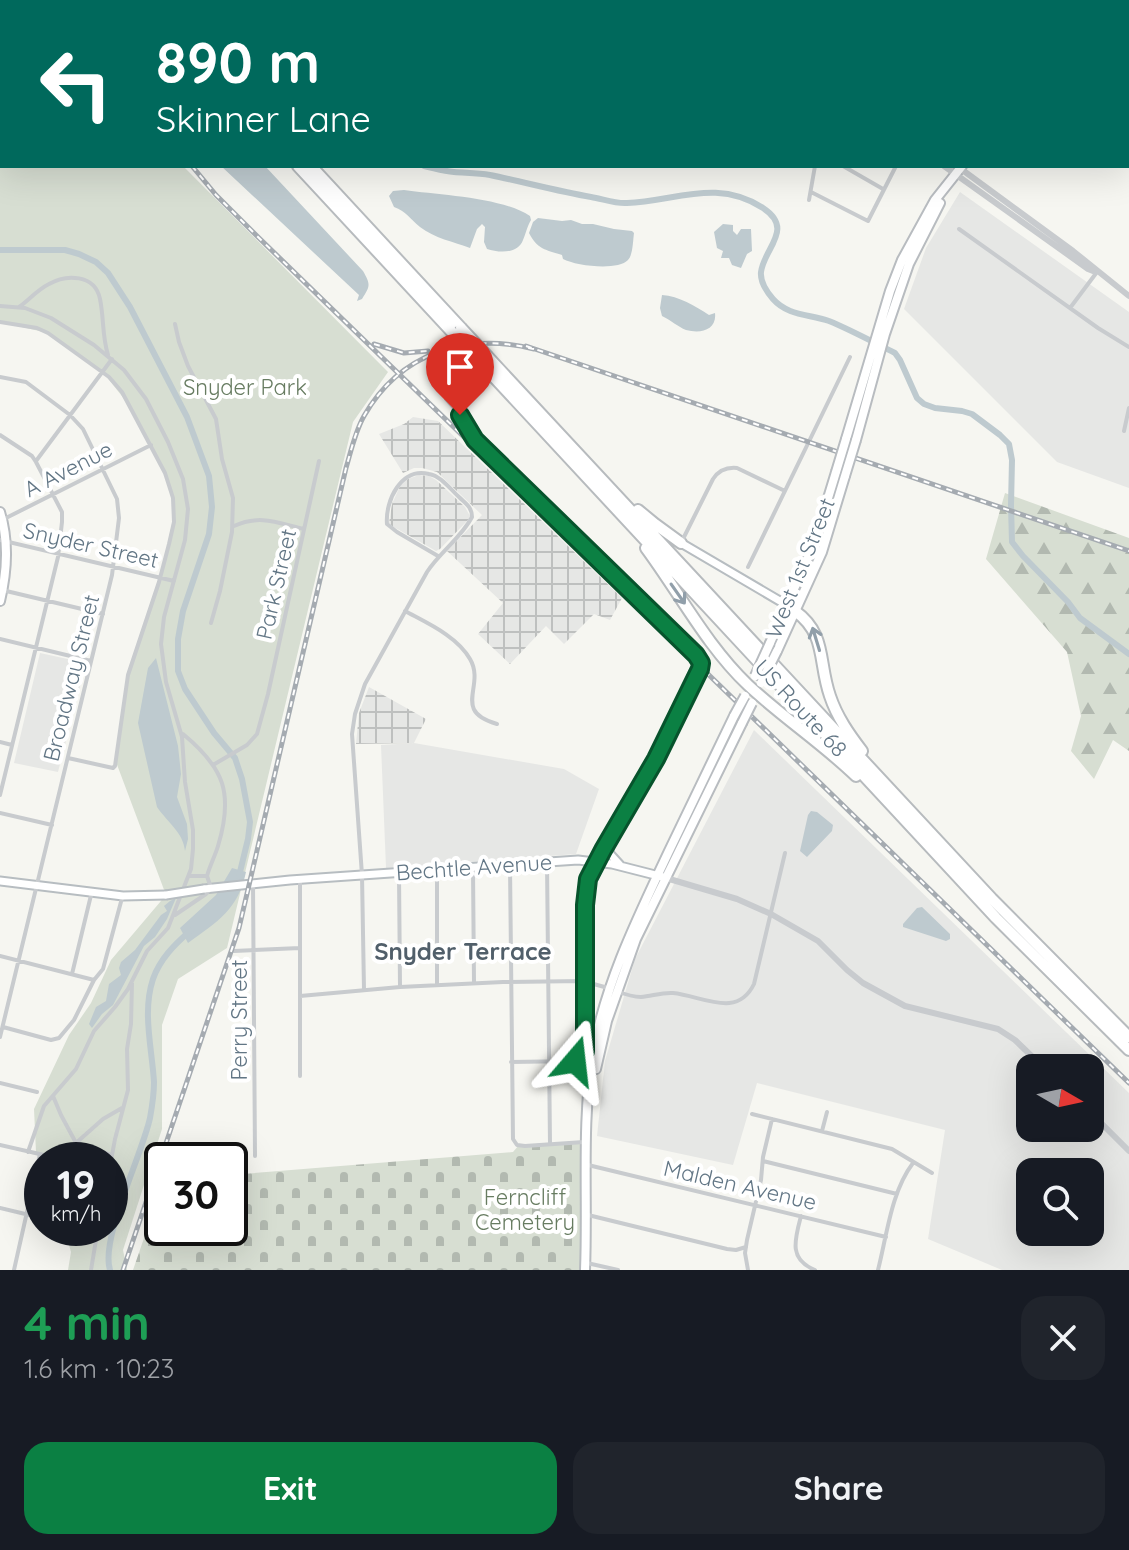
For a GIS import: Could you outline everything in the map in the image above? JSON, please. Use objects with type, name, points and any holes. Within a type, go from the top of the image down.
[{"type":"highway","points":[[300,168],[483,358]]},
{"type":"highway","points":[[313,168],[456,329]]},
{"type":"highway","name":"US Route 68","points":[[483,358],[574,449],[1034,943],[1129,1037]]},
{"type":"highway","name":"US Route 68","points":[[483,358],[616,508],[1027,950],[1129,1050]]},
{"type":"highway","points":[[574,449],[642,514],[681,543]]},
{"type":"highway","points":[[616,508],[716,649],[753,689],[852,772],[935,851]]},
{"type":"highway","points":[[791,608],[807,620],[814,631],[826,684],[838,716],[886,785]]},
{"type":"main road","name":"West 1st Street","points":[[791,608],[822,552],[845,476],[851,440],[890,291],[902,260],[935,200],[958,169]]},
{"type":"main road","name":"West 1st Street","points":[[585,1266],[586,1141],[593,1083],[613,990],[661,877],[791,608],[836,472],[851,440]]},
{"type":"main road","points":[[0,601],[6,567],[1,518]]},
{"type":"main road","points":[[681,543],[791,608]]},
{"type":"main road","points":[[607,842],[610,854],[621,867]]},
{"type":"main road","name":"Bechtle Avenue","points":[[0,881],[123,896],[166,895],[249,884],[578,860],[596,861],[661,877]]},
{"type":"street","points":[[809,200],[815,168]]},
{"type":"street","points":[[846,168],[883,189]]},
{"type":"street","points":[[811,192],[868,221],[895,168]]},
{"type":"street","points":[[958,169],[1073,251],[1129,296]]},
{"type":"street","points":[[959,229],[1129,347]]},
{"type":"street","points":[[1070,308],[1097,272]]},
{"type":"street","points":[[19,307],[54,281],[72,278],[87,281],[99,293],[103,333],[111,358]]},
{"type":"street","points":[[0,306],[19,307],[51,318],[111,358],[129,376],[153,410],[168,442],[183,479],[187,501],[187,528],[164,617],[161,644],[166,682],[181,732],[193,842],[189,876],[166,932],[147,951],[133,980],[94,1031],[76,1069],[40,1112],[31,1142]]},
{"type":"street","points":[[0,322],[43,330],[114,381],[127,399],[169,481],[174,506],[173,529],[160,578],[128,675],[115,766],[68,758]]},
{"type":"street","points":[[175,324],[182,352],[218,425],[222,459],[232,491],[232,526],[224,576],[211,623]]},
{"type":"street","name":"West 1st Street","points":[[748,567],[850,357]]},
{"type":"street","points":[[36,461],[111,358]]},
{"type":"street","name":"Broadway Street","points":[[0,377],[26,382],[70,415],[83,429],[118,504],[113,567],[103,614],[0,1037]]},
{"type":"street","points":[[448,392],[446,399],[475,440],[701,663],[656,759],[588,879],[583,1058],[575,1061],[511,1062]]},
{"type":"street","points":[[1124,431],[1129,408]]},
{"type":"street","points":[[0,435],[36,461],[62,516],[58,554],[0,795]]},
{"type":"street","name":"A Avenue","points":[[1,518],[151,445]]},
{"type":"street","name":"Park Street","points":[[213,765],[236,752],[257,734],[319,461]]},
{"type":"street","points":[[681,543],[713,479],[721,471],[737,468],[785,491]]},
{"type":"street","points":[[364,990],[362,875],[353,743],[355,714],[365,684],[405,611],[438,556],[473,514],[434,475],[421,473],[406,477],[394,492],[387,524],[438,556]]},
{"type":"street","points":[[232,526],[261,519],[304,529]]},
{"type":"street","name":"Snyder Street","points":[[3,541],[174,581]]},
{"type":"street","points":[[1,590],[103,614]]},
{"type":"street","points":[[405,611],[442,633],[466,653],[474,670],[471,706],[478,716],[497,724]]},
{"type":"street","points":[[0,639],[92,661]]},
{"type":"street","points":[[174,916],[211,888],[207,876],[222,830],[225,805],[223,785],[213,765],[203,751],[181,732]]},
{"type":"street","points":[[0,742],[12,745]]},
{"type":"street","points":[[0,813],[52,825]]},
{"type":"street","points":[[300,996],[474,983],[586,982],[633,997],[670,993],[724,1004],[738,1001],[754,984],[785,853]]},
{"type":"street","points":[[547,861],[550,1144]]},
{"type":"street","points":[[510,864],[512,1136],[517,1145],[525,1146],[586,1141]]},
{"type":"street","points":[[473,867],[474,983]]},
{"type":"street","points":[[437,870],[437,985]]},
{"type":"street","points":[[399,873],[400,987]]},
{"type":"street","points":[[189,876],[207,876]]},
{"type":"street","name":"Bechtle Avenue","points":[[661,877],[737,899],[771,914],[818,941],[863,983],[905,1006],[989,1026],[1005,1033],[1030,1054]]},
{"type":"street","points":[[300,880],[300,1076]]},
{"type":"street","name":"Perry Street","points":[[249,884],[254,950],[255,1156]]},
{"type":"street","points":[[72,974],[92,891]]},
{"type":"street","points":[[1,1027],[51,1040],[59,1038],[74,1020],[103,969],[123,896]]},
{"type":"street","points":[[767,930],[778,919]]},
{"type":"street","points":[[234,951],[300,948]]},
{"type":"street","points":[[0,956],[94,980]]},
{"type":"street","points":[[114,1142],[128,1081],[127,1049],[133,980]]},
{"type":"street","points":[[0,1083],[37,1092]]},
{"type":"street","points":[[53,1096],[75,1142]]},
{"type":"street","points":[[77,1142],[103,1119],[124,1106]]},
{"type":"street","points":[[822,1131],[827,1112]]},
{"type":"street","points":[[752,1114],[892,1149],[932,1173]]},
{"type":"street","points":[[748,1270],[746,1247],[772,1119]]},
{"type":"street","points":[[1104,1126],[1129,1151]]},
{"type":"street","points":[[0,1145],[24,1151]]},
{"type":"street","points":[[763,1161],[897,1194]]},
{"type":"street","points":[[878,1270],[897,1194],[903,1176],[913,1162]]},
{"type":"street","name":"Malden Avenue","points":[[586,1165],[886,1237]]},
{"type":"street","points":[[0,1208],[24,1213]]},
{"type":"street","points":[[585,1215],[727,1249],[746,1247]]},
{"type":"street","points":[[801,1216],[796,1237],[797,1254],[805,1265],[815,1270]]},
{"type":"street","points":[[14,1270],[24,1227]]},
{"type":"street","points":[[91,1270],[95,1246]]},
{"type":"street","points":[[585,1266],[618,1270]]},
{"type":"shaded area","points":[[223,168],[267,168],[363,271],[367,291],[357,301],[359,295]]},
{"type":"shaded area","points":[[393,191],[487,201],[518,210],[530,216],[531,220],[521,245],[513,250],[502,252],[487,249],[482,224],[470,248],[431,234],[394,207],[389,196]]},
{"type":"shaded area","points":[[960,192],[1129,312],[1129,488],[1057,462],[904,309],[926,248]]},
{"type":"shaded area","points":[[538,218],[571,220],[632,231],[630,258],[623,263],[606,266],[569,262],[562,255],[542,248],[532,238],[529,233]]},
{"type":"shaded area","points":[[723,224],[733,225],[737,235],[741,229],[751,229],[752,251],[747,254],[741,268],[732,265],[729,258],[721,258],[723,251],[717,248],[714,232]]},
{"type":"shaded area","points":[[662,295],[681,299],[709,315],[715,313],[711,327],[702,331],[686,330],[662,316]]},
{"type":"shaded area","points":[[413,417],[438,421],[622,598],[610,620],[594,614],[564,644],[546,626],[510,664],[478,634],[503,603],[447,551],[482,515],[437,472],[414,468],[403,473],[379,434]]},
{"type":"shaded area","points":[[419,475],[436,480],[465,507],[470,516],[436,551],[389,523],[392,504],[400,486]]},
{"type":"shaded area","points":[[40,653],[86,663],[58,772],[14,763]]},
{"type":"shaded area","points":[[156,658],[178,746],[181,774],[177,797],[187,824],[185,851],[178,833],[157,807],[138,723],[148,668]]},
{"type":"shaded area","points":[[369,687],[426,719],[414,743],[356,744],[359,713]]},
{"type":"shaded area","points":[[754,730],[1089,1054],[1016,1054],[1016,1142],[1104,1142],[1104,1069],[1129,1093],[1129,1270],[1002,1270],[928,1239],[945,1130],[757,1083],[733,1165],[597,1136],[605,1061],[635,959]]},
{"type":"shaded area","points":[[414,743],[564,769],[599,789],[576,854],[386,868],[381,745]]},
{"type":"shaded area","points":[[811,811],[833,825],[832,831],[807,857],[800,851]]},
{"type":"shaded area","points":[[232,868],[246,872],[238,896],[225,914],[188,943],[180,928],[216,895]]},
{"type":"shaded area","points":[[176,898],[155,937],[144,946],[113,1005],[92,1028],[89,1024],[96,1007],[106,1001],[109,984],[121,975],[121,962],[167,911],[164,906]]},
{"type":"shaded area","points":[[922,907],[950,934],[950,939],[946,941],[903,927],[917,908]]},
{"type":"green space","name":"Snyder Park","points":[[0,168],[185,168],[388,372],[353,422],[227,948],[178,979],[162,1025],[162,1129],[158,1142],[144,1142],[144,1185],[128,1234],[128,1142],[36,1142],[34,1109],[69,1035],[91,1003],[111,960],[166,895],[116,762],[128,675],[160,578],[174,515],[171,488],[133,410],[102,371],[48,333],[0,322]]},
{"type":"green space","points":[[1005,493],[1129,538],[1129,751],[1113,740],[1094,779],[1071,751],[1081,716],[1067,652],[986,559]]},
{"type":"green space","name":"Ferncliff Cemetery","points":[[586,1141],[585,1270],[133,1270],[144,1238],[144,1246],[248,1246],[248,1174],[513,1152],[519,1145]]},
{"type":"green space","name":"Snyder Park","points":[[69,1246],[124,1246],[127,1270],[68,1270]]},
{"type":"waterway","points":[[433,168],[490,175],[618,203],[713,193],[746,199],[763,208],[777,223],[775,239],[761,272],[771,296],[785,309],[829,321],[895,353],[917,398],[924,404],[972,414],[1000,435],[1009,444],[1012,460],[1012,542],[1080,618],[1129,654]]},
{"type":"waterway","points":[[0,250],[65,250],[96,262],[108,273],[130,307],[187,417],[209,476],[212,507],[209,534],[183,611],[178,639],[178,671],[185,689],[235,758],[242,779],[250,822],[239,876]]},
{"type":"waterway","points":[[110,1270],[111,1238],[116,1218],[146,1134],[152,1105],[154,1082],[148,1004],[153,979],[173,947],[190,931]]},
{"type":"railway","points":[[194,168],[258,237],[1129,1083]]},
{"type":"railway","points":[[123,1270],[239,928],[346,468],[361,422],[379,394],[396,377],[437,352],[483,343],[534,349]]},
{"type":"railway","points":[[374,344],[404,353],[428,351]]},
{"type":"railway","points":[[526,346],[1129,551]]},
{"type":"district","name":"Snyder Terrace","points":[[463,951]]},
{"type":"route","points":[[460,415],[475,440],[701,663],[656,759],[588,879],[585,905],[585,1055],[575,1061]]}]
